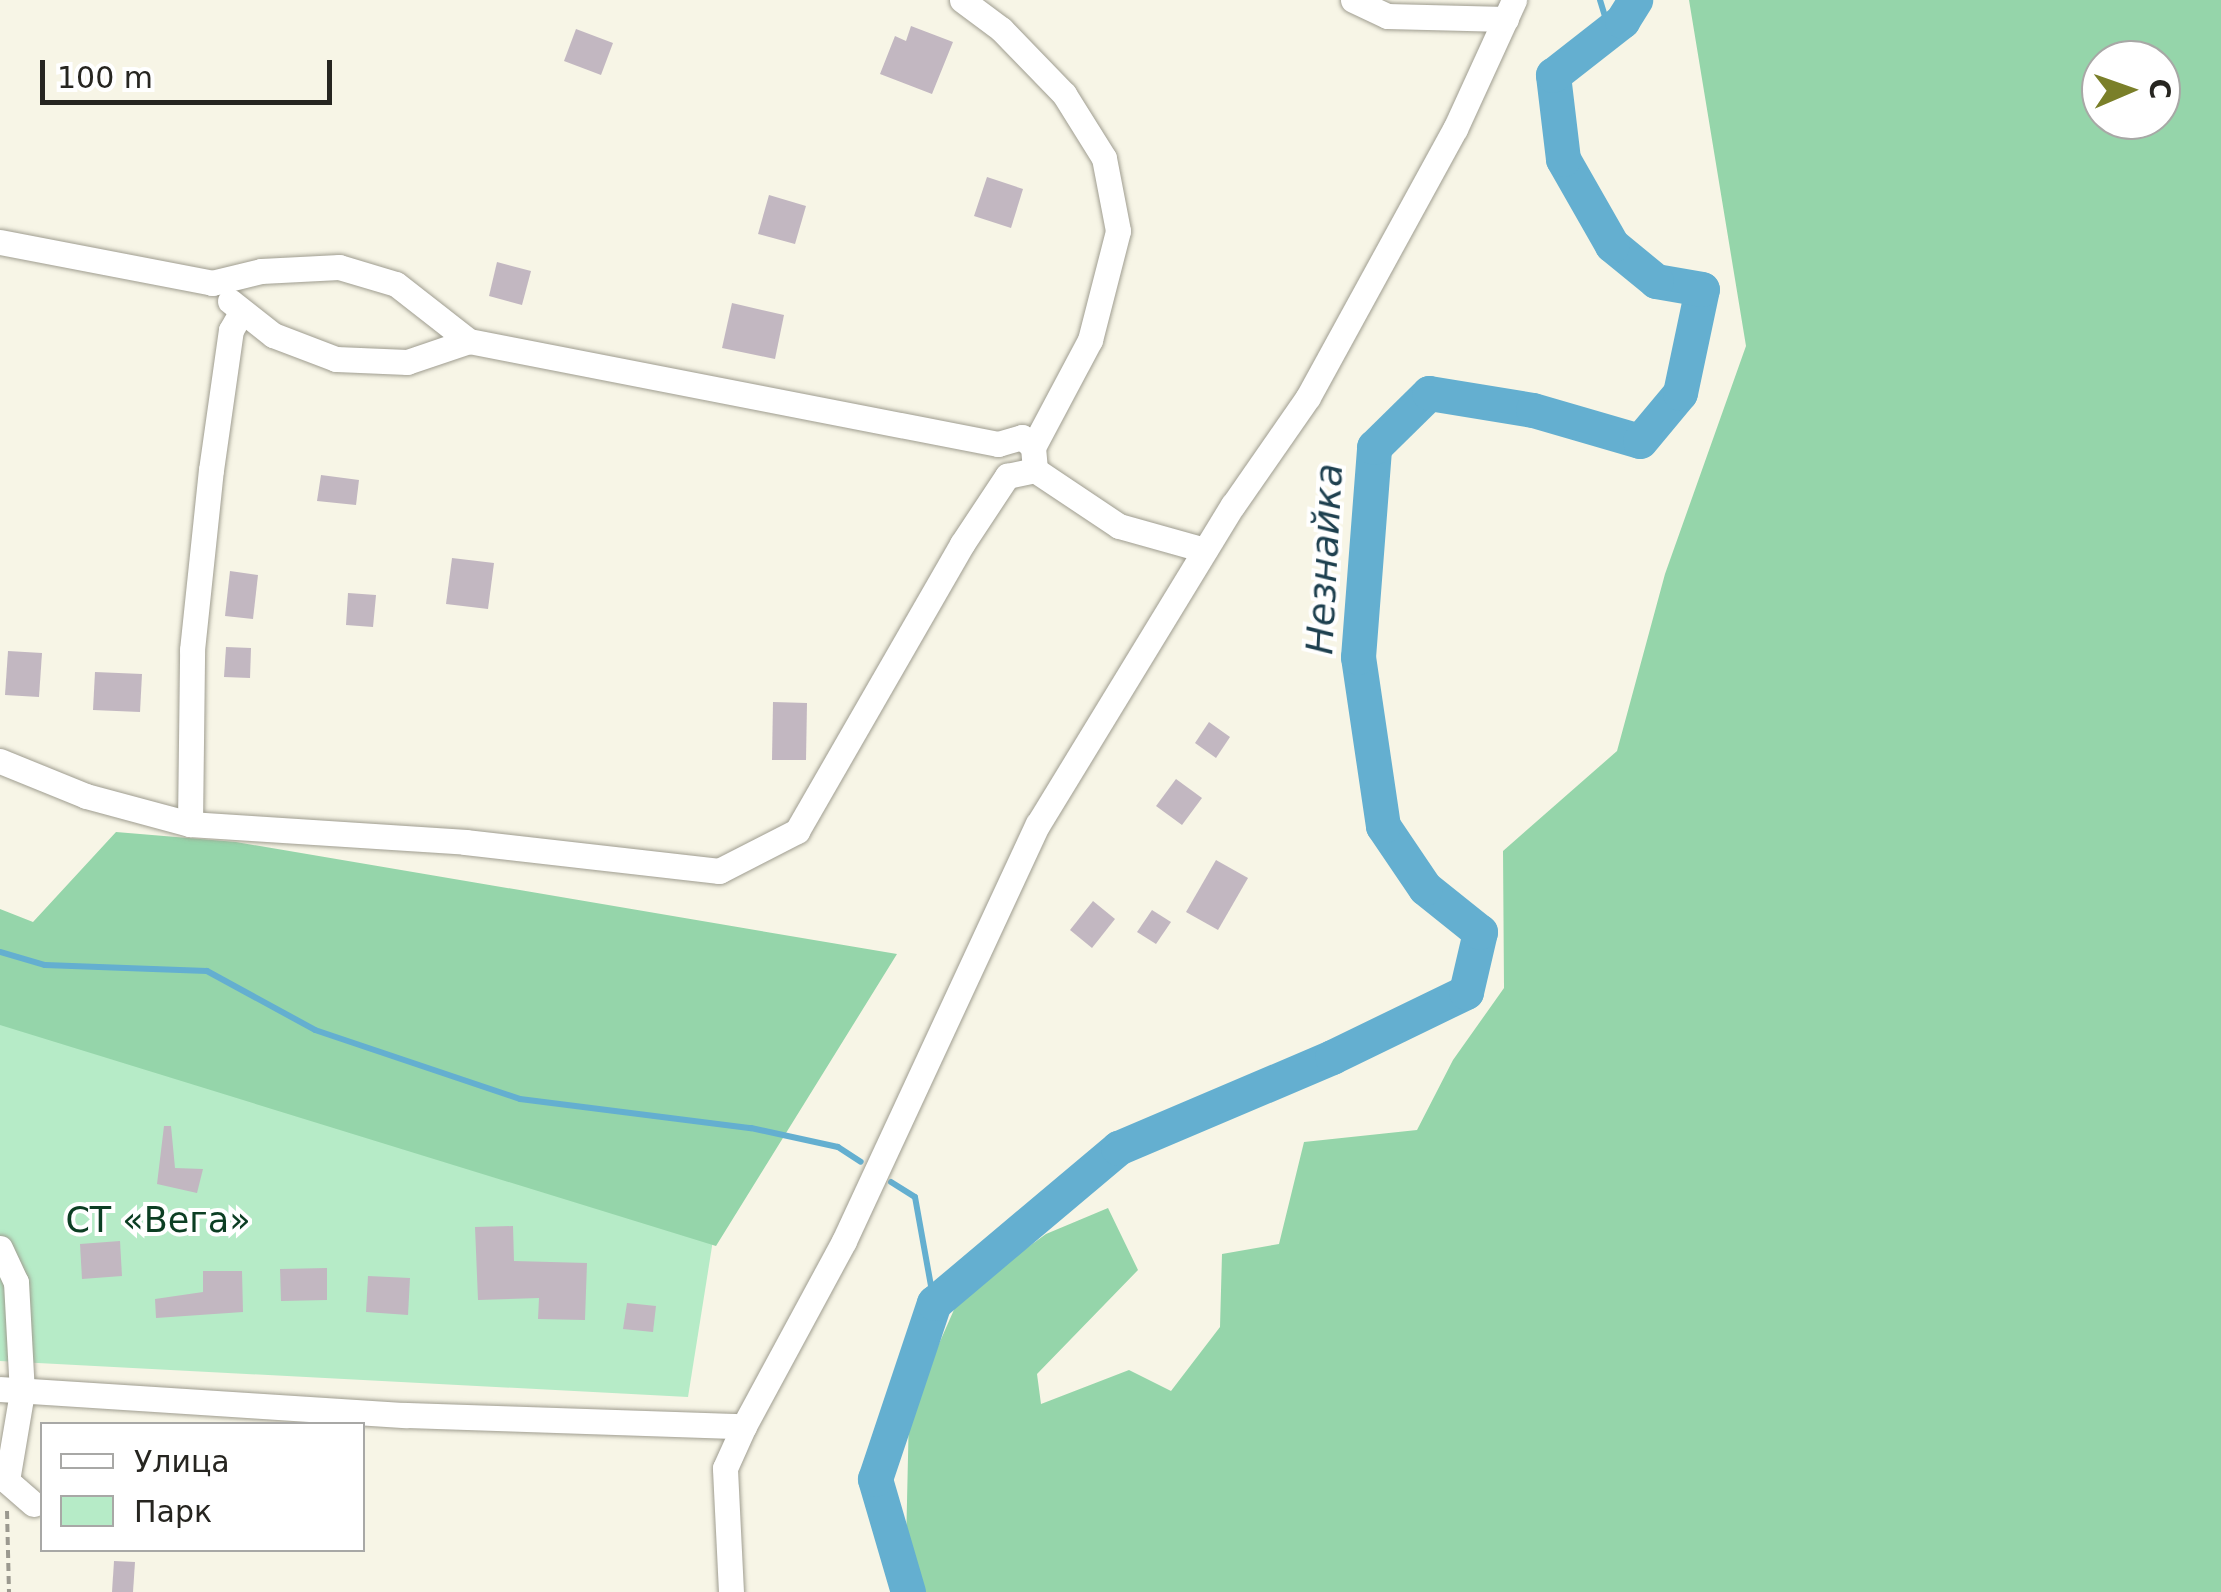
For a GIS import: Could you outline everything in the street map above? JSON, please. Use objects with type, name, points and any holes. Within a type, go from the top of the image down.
[{"type":"street","points":[[0,761],[86,796],[190,824],[465,842],[719,871],[796,831],[971,530],[1007,476],[1034,459],[1090,340],[1118,231],[1104,158],[1064,94],[1001,29],[962,0]]},
{"type":"street","points":[[731,1592],[724,1468],[844,1241],[1038,824],[1206,550],[1308,397],[1455,128],[1510,9],[1387,16],[1353,0]]},
{"type":"street","points":[[0,242],[212,283],[261,271],[340,267],[396,284],[469,341],[998,444],[1022,437],[1034,459],[1120,526],[1206,550]]},
{"type":"street","points":[[212,283],[241,312],[274,335],[336,359],[408,362],[469,341]]},
{"type":"street","points":[[190,824],[194,632],[231,330],[241,312]]},
{"type":"street","points":[[0,1248],[16,1282],[7,1481],[33,1504]]},
{"type":"street","points":[[11,1390],[405,1415],[744,1426]]},
{"type":"path","points":[[7,1481],[9,1592]]},
{"type":"green space","points":[[1689,0],[2221,0],[2221,1592],[905,1592],[909,1412],[960,1296],[1046,1234],[1108,1208],[1138,1270],[1037,1374],[1041,1404],[1129,1370],[1171,1391],[1220,1327],[1222,1254],[1279,1244],[1304,1142],[1417,1130],[1453,1060],[1504,988],[1503,851],[1617,751],[1665,574],[1746,346]]},
{"type":"green space","points":[[116,832],[236,842],[897,954],[716,1246],[0,1025],[0,909],[33,922]]},
{"type":"green space","name":"СТ «Вега»","points":[[0,1024],[717,1215],[688,1397],[0,1361]]},
{"type":"building","points":[[911,26],[953,42],[932,94],[880,74],[895,36],[906,41]]},
{"type":"building","points":[[576,29],[613,43],[601,75],[564,61]]},
{"type":"building","points":[[987,177],[1023,189],[1011,228],[974,216]]},
{"type":"building","points":[[769,195],[806,206],[795,244],[758,234]]},
{"type":"building","points":[[497,262],[531,271],[522,305],[489,296]]},
{"type":"building","points":[[732,303],[784,315],[775,359],[722,348]]},
{"type":"building","points":[[321,475],[359,480],[356,505],[317,501]]},
{"type":"building","points":[[452,558],[494,563],[488,609],[446,604]]},
{"type":"building","points":[[230,571],[258,575],[253,619],[225,616]]},
{"type":"building","points":[[348,593],[376,595],[373,627],[346,625]]},
{"type":"building","points":[[226,647],[251,648],[250,678],[224,677]]},
{"type":"building","points":[[8,651],[42,653],[39,697],[5,695]]},
{"type":"building","points":[[95,672],[142,674],[140,712],[93,710]]},
{"type":"building","points":[[773,702],[807,703],[806,760],[772,760]]},
{"type":"building","points":[[1209,722],[1230,737],[1216,758],[1195,743]]},
{"type":"building","points":[[1176,779],[1202,798],[1182,825],[1156,806]]},
{"type":"building","points":[[1216,860],[1248,878],[1218,930],[1186,912]]},
{"type":"building","points":[[1093,901],[1115,919],[1092,948],[1070,930]]},
{"type":"building","points":[[1152,910],[1171,922],[1156,944],[1137,932]]},
{"type":"building","points":[[164,1126],[171,1126],[175,1168],[203,1169],[197,1193],[157,1184]]},
{"type":"building","points":[[513,1226],[514,1261],[587,1263],[585,1320],[538,1319],[539,1298],[478,1300],[475,1227]]},
{"type":"building","points":[[120,1241],[122,1276],[82,1279],[80,1244]]},
{"type":"building","points":[[327,1268],[327,1300],[281,1301],[280,1269]]},
{"type":"building","points":[[203,1271],[242,1271],[243,1312],[156,1318],[155,1299],[203,1292]]},
{"type":"building","points":[[368,1276],[410,1278],[408,1315],[366,1312]]},
{"type":"building","points":[[627,1303],[656,1306],[653,1332],[623,1329]]},
{"type":"building","points":[[114,1561],[135,1562],[133,1592],[112,1592]]},
{"type":"waterway","points":[[1600,0],[1609,30]]},
{"type":"waterway","name":"Незнайка","points":[[908,1592],[875,1479],[934,1303],[1118,1148],[1332,1057],[1466,992],[1480,932],[1425,888],[1383,826],[1358,657],[1374,447],[1429,393],[1533,410],[1640,441],[1680,393],[1702,289],[1656,281],[1612,245],[1563,159],[1553,75],[1622,21],[1635,0]]},
{"type":"waterway","points":[[0,952],[45,965],[207,971],[315,1030],[520,1099],[751,1128],[838,1147],[861,1162]]},
{"type":"waterway","points":[[891,1182],[915,1197],[934,1303]]}]
